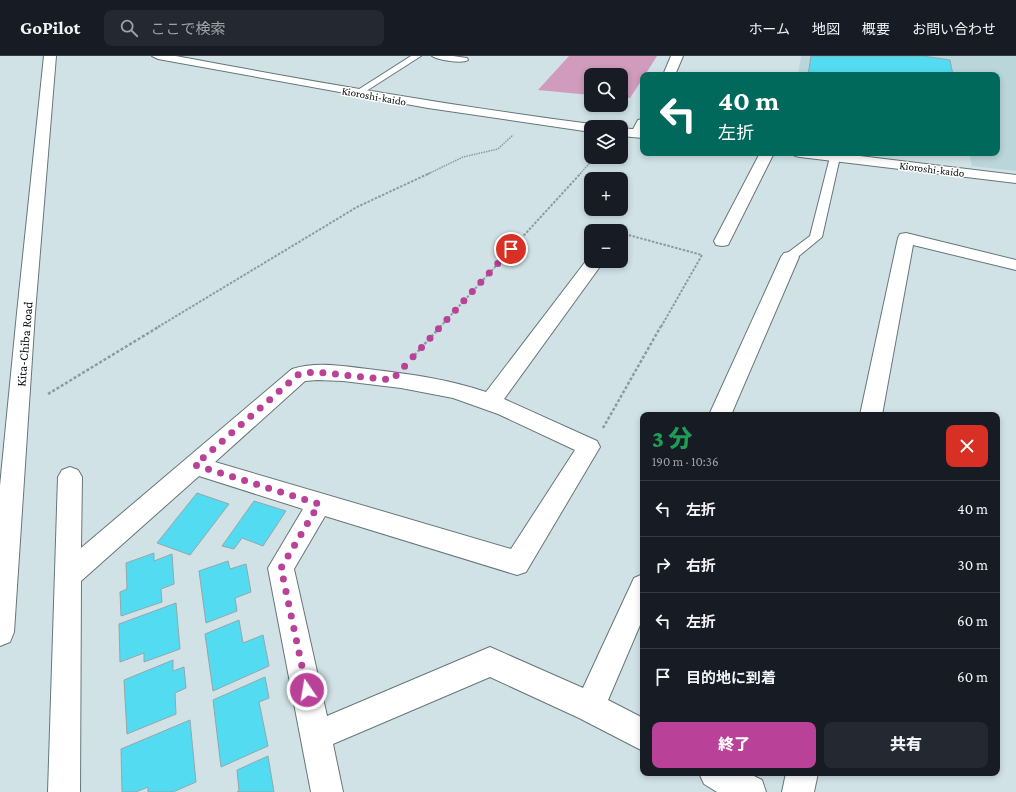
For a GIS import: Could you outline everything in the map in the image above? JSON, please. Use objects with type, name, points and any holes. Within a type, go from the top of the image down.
[{"type":"main road","name":"Kita-Chiba Road","points":[[0,632],[25,329],[50,56]]},
{"type":"main road","name":"Kioroshi-kaido","points":[[158,56],[357,93],[584,127]]},
{"type":"main road","points":[[670,72],[677,56]]},
{"type":"main road","points":[[628,131],[640,130]]},
{"type":"main road","points":[[722,241],[765,156]]},
{"type":"main road","name":"Kioroshi-kaido","points":[[827,156],[1016,178]]},
{"type":"main road","points":[[872,412],[906,238],[1016,265]]},
{"type":"main road","points":[[721,412],[790,257]]},
{"type":"main road","points":[[490,403],[590,268]]},
{"type":"main road","points":[[68,576],[299,374],[315,372],[392,380],[453,390],[490,403],[589,447],[517,563],[319,504],[195,465]]},
{"type":"main road","points":[[64,792],[70,477]]},
{"type":"main road","points":[[319,504],[281,568],[327,792]]},
{"type":"main road","points":[[590,707],[640,594]]},
{"type":"main road","points":[[316,736],[490,662],[590,707],[640,733]]},
{"type":"main road","points":[[721,776],[750,792]]},
{"type":"main road","points":[[798,792],[801,776]]},
{"type":"lane","points":[[357,93],[417,56]]},
{"type":"lane","points":[[436,56],[463,60]]},
{"type":"lane","points":[[790,257],[816,237],[836,157]]},
{"type":"path","points":[[48,394],[357,207],[463,157],[498,149],[529,120]]},
{"type":"path","points":[[392,380],[589,164]]},
{"type":"path","points":[[589,447],[597,440],[702,255],[628,235]]},
{"type":"shaded area","points":[[569,56],[657,56],[647,72],[640,72],[640,83],[630,98],[628,98],[628,68],[584,68],[584,94],[538,90]]},
{"type":"shaded area","points":[[801,56],[1016,56],[1016,171],[972,166],[970,156],[1000,156],[1000,72],[798,72]]},
{"type":"building","points":[[811,56],[923,56],[950,60],[952,72],[808,72]]},
{"type":"building","points":[[197,493],[229,504],[190,555],[157,543]]},
{"type":"building","points":[[254,501],[286,511],[263,546],[242,538],[234,549],[222,546]]},
{"type":"building","points":[[154,553],[154,561],[172,554],[174,584],[161,589],[162,602],[121,616],[120,592],[127,589],[126,563]]},
{"type":"building","points":[[228,561],[230,569],[246,564],[251,592],[235,598],[237,611],[206,623],[199,571]]},
{"type":"building","points":[[176,603],[180,649],[144,662],[144,653],[120,662],[119,624]]},
{"type":"building","points":[[239,620],[243,643],[263,635],[269,666],[213,691],[205,634]]},
{"type":"building","points":[[173,660],[173,671],[184,667],[186,688],[175,693],[176,714],[127,734],[124,680]]},
{"type":"building","points":[[265,677],[269,698],[259,702],[268,746],[221,767],[213,700]]},
{"type":"building","points":[[190,720],[196,782],[173,792],[148,792],[148,787],[136,792],[122,792],[121,749]]},
{"type":"building","points":[[268,756],[274,792],[237,792],[239,791],[237,770]]},
{"type":"route","points":[[307,690],[281,568],[319,504],[195,465],[299,374],[315,372],[392,380],[511,249]]}]
